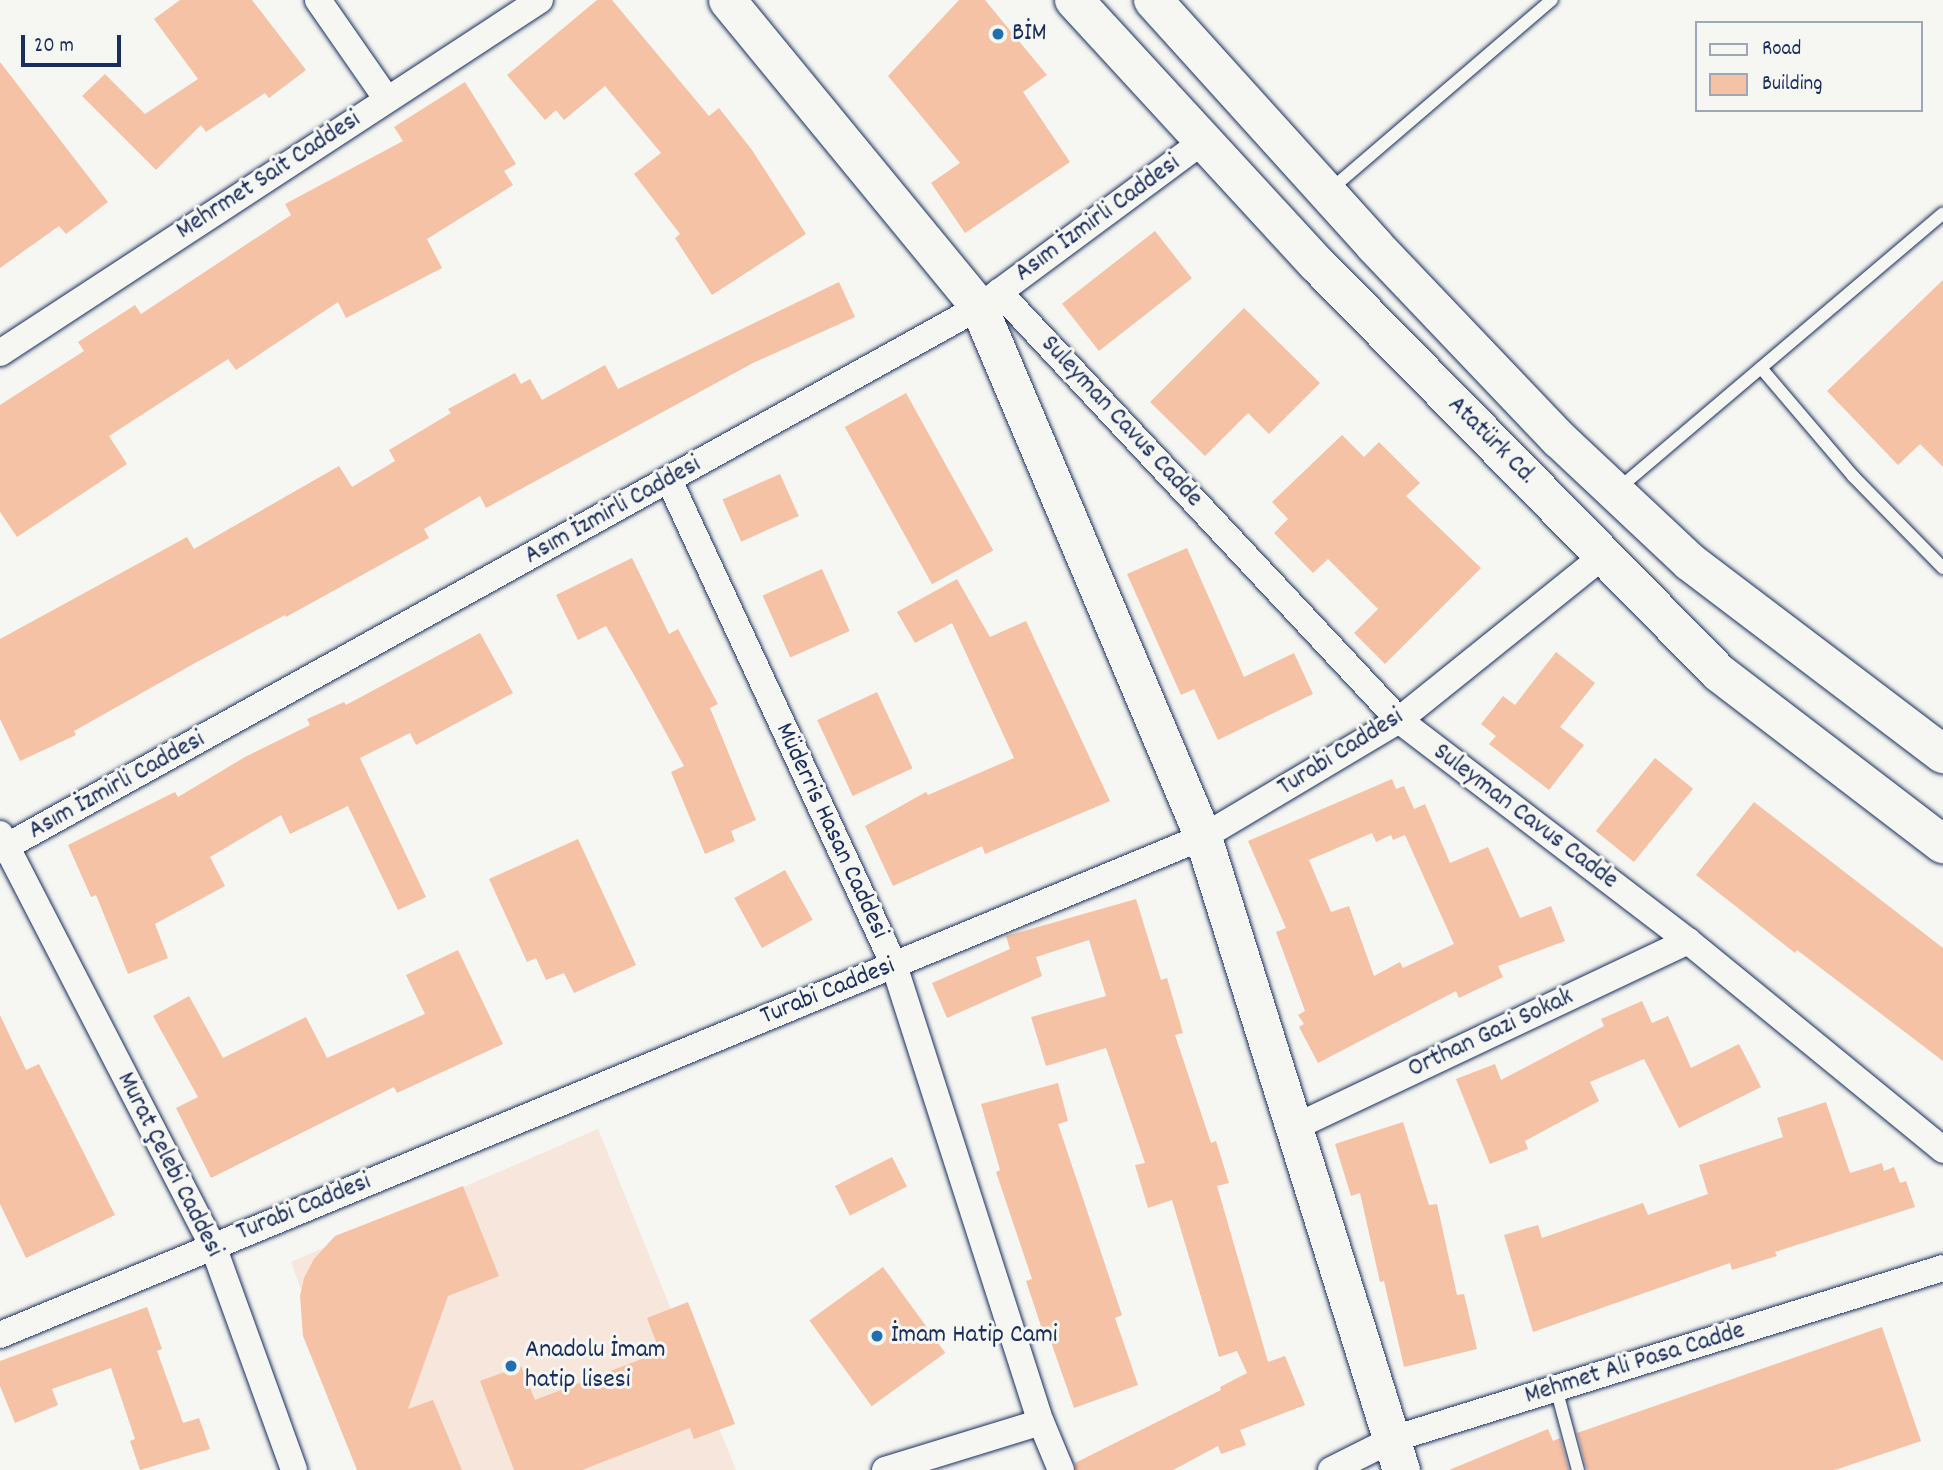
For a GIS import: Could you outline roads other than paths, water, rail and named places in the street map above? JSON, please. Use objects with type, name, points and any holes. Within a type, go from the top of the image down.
[{"type":"main road","name":"Atatürk Cd.","points":[[1074,0],[1317,264],[1720,673],[1943,844]]},
{"type":"main road","name":"Atatürk Cd.","points":[[1153,0],[1326,192],[1560,440],[1690,562],[1943,754]]},
{"type":"street","points":[[318,0],[386,99]]},
{"type":"street","name":"Mehrmet Sait Caddesi","points":[[0,353],[540,0]]},
{"type":"street","points":[[727,0],[989,299],[1203,836],[1397,1455]]},
{"type":"street","name":"Asım İzmirli Caddesi","points":[[2,844],[669,480],[989,299],[1205,140]]},
{"type":"street","name":"Suleyman Cavus Cadde","points":[[989,299],[1399,720],[1688,941],[1943,1150]]},
{"type":"street","name":"Müderris Hasan Caddesi","points":[[669,480],[894,965],[1041,1422],[1061,1470]]},
{"type":"street","name":"Turabi Caddesi","points":[[0,1335],[1203,836],[1399,720],[1604,555]]},
{"type":"street","name":"Murat Çelebi Caddesi","points":[[2,844],[213,1246],[294,1470]]},
{"type":"street","name":"Orthan Gazi Sokak","points":[[1295,1127],[1688,941]]},
{"type":"street","name":"Mehmet Ali Pasa Cadde","points":[[1331,1470],[1397,1455],[1556,1388],[1943,1268]]},
{"type":"street","points":[[885,1470],[1041,1422]]},
{"type":"lane","points":[[1326,192],[1552,0]]},
{"type":"lane","points":[[1615,492],[1943,213]]},
{"type":"lane","points":[[1761,368],[1853,476],[1943,568]]},
{"type":"lane","points":[[1556,1388],[1578,1470]]},
{"type":"place","name":"BİM","points":[[998,34]]},
{"type":"place","name":"İmam Hatip Cami","points":[[877,1336]]},
{"type":"place","name":"Anadolu İmam hatip lisesi","points":[[511,1366]]}]
